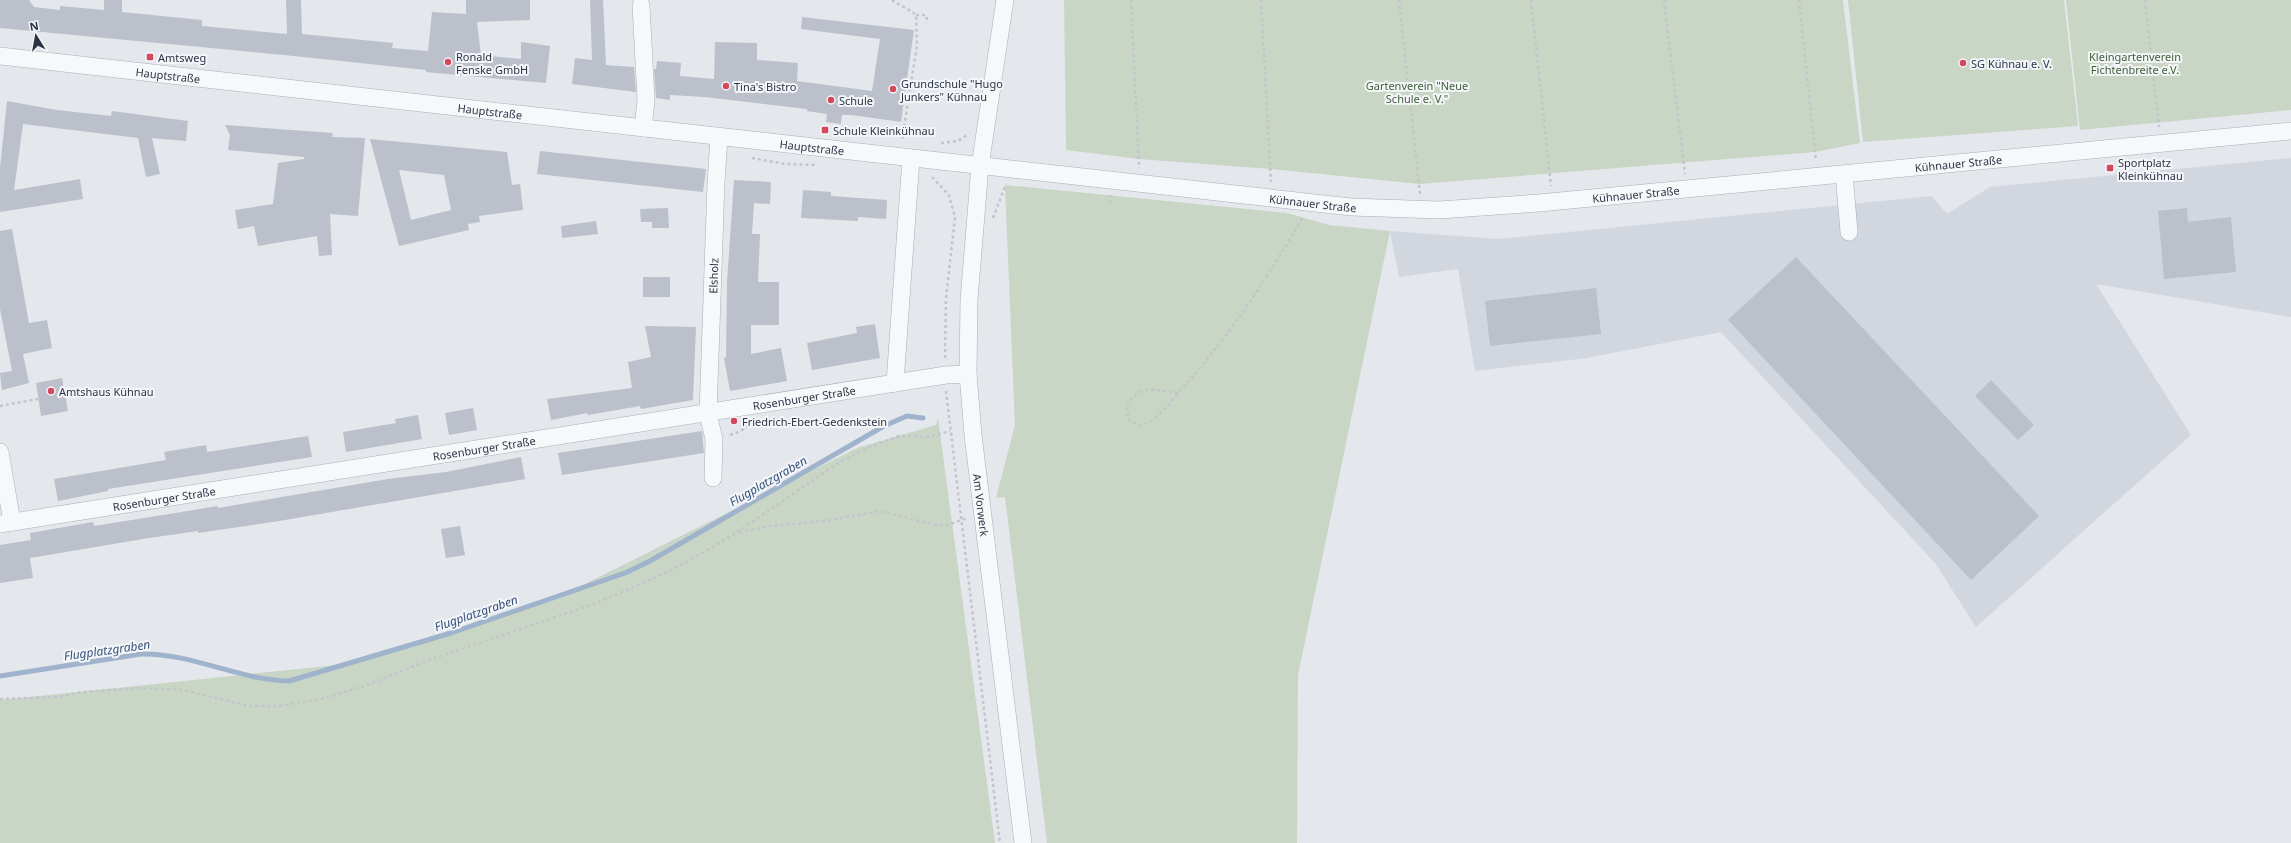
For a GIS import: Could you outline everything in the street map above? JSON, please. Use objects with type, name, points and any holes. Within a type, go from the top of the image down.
[{"type":"street","name":"Am Vorwerk","points":[[1005,0],[980,166],[969,300],[968,374],[982,516],[1023,843]]},
{"type":"street","points":[[641,5],[646,100],[643,128]]},
{"type":"street","name":"Hauptstraße","points":[[0,56],[980,166]]},
{"type":"street","name":"Kühnauer Straße","points":[[980,166],[1312,203],[1421,210],[1553,202],[2291,131]]},
{"type":"street","name":"Elsholz","points":[[713,478],[714,439],[708,414],[719,137]]},
{"type":"street","points":[[895,383],[911,159]]},
{"type":"street","points":[[1844,174],[1849,232]]},
{"type":"street","name":"Rosenburger Straße","points":[[6,523],[708,414],[946,375],[968,374]]},
{"type":"street","points":[[0,452],[6,523]]},
{"type":"path","points":[[892,0],[899,5],[908,8],[916,15],[926,15],[928,23]]},
{"type":"path","points":[[1131,0],[1139,159],[1138,184]]},
{"type":"path","points":[[1261,0],[1272,198]]},
{"type":"path","points":[[1399,0],[1420,184],[1421,210]]},
{"type":"path","points":[[1531,0],[1553,202]]},
{"type":"path","points":[[1664,0],[1687,188]]},
{"type":"path","points":[[1799,0],[1817,176]]},
{"type":"path","points":[[2145,0],[2161,144]]},
{"type":"path","points":[[902,141],[917,45],[916,15]]},
{"type":"path","points":[[992,224],[1011,170]]},
{"type":"path","points":[[1178,393],[1148,390],[1134,394],[1126,406],[1129,420],[1141,426],[1153,421],[1196,373],[1267,278],[1312,203]]},
{"type":"path","points":[[0,406],[38,399]]},
{"type":"path","points":[[0,699],[57,697],[88,691],[142,688],[183,690],[248,706],[280,706],[321,698],[364,686],[429,660],[591,604],[672,570],[736,533],[838,464],[872,446],[899,436],[928,437],[950,431]]},
{"type":"path","points":[[736,533],[772,526],[824,521],[880,510],[934,525],[948,525],[960,519],[982,516]]},
{"type":"shaded area","points":[[2291,158],[2291,317],[2096,284],[2191,435],[1976,627],[1935,563],[1721,332],[1587,358],[1475,371],[1458,269],[1399,277],[1390,231],[1498,239],[1932,196],[1947,214],[1990,187]]},
{"type":"green space","name":"Gartenverein \"Neue Schule e. V.\"","points":[[1064,0],[1843,0],[1860,143],[1815,152],[1420,184],[1271,169],[1139,159],[1066,150]]},
{"type":"green space","name":"SG Kühnau e. V.","points":[[1848,0],[2064,0],[2078,126],[1863,142]]},
{"type":"green space","name":"Kleingartenverein Fichtenbreite e.V.","points":[[2066,0],[2291,0],[2291,110],[2080,130]]},
{"type":"green space","points":[[1005,185],[1287,213],[1329,225],[1390,231],[1298,675],[1297,843],[1047,843],[1005,497],[996,498],[1015,425]]},
{"type":"green space","points":[[938,418],[995,843],[0,843],[0,700],[356,663],[573,590],[857,448],[936,425]]},
{"type":"building","points":[[0,0],[29,0],[34,7],[60,10],[60,6],[104,10],[104,0],[122,0],[122,12],[202,20],[202,26],[287,34],[286,0],[301,0],[302,34],[393,43],[392,48],[428,51],[432,12],[466,14],[466,0],[530,0],[530,20],[477,22],[481,55],[521,59],[521,42],[550,46],[546,83],[426,72],[426,70],[284,55],[0,28]]},
{"type":"building","points":[[590,0],[603,0],[606,65],[634,67],[636,92],[572,84],[575,58],[592,60]]},
{"type":"building","points":[[802,17],[914,30],[901,122],[842,115],[841,124],[826,122],[827,114],[807,111],[807,109],[705,97],[670,95],[670,100],[656,98],[654,69],[656,69],[657,61],[681,63],[680,76],[714,79],[715,42],[757,43],[757,60],[798,63],[797,81],[872,91],[880,39],[801,29]]},
{"type":"building","points":[[7,101],[57,110],[111,116],[112,111],[188,121],[186,141],[152,138],[160,174],[146,177],[138,138],[23,124],[14,190],[80,179],[83,199],[0,212],[0,168]]},
{"type":"building","points":[[225,125],[333,133],[332,137],[365,138],[358,216],[330,214],[332,255],[319,256],[317,236],[258,246],[254,226],[238,229],[235,210],[273,204],[278,163],[304,159],[304,157],[228,150],[230,135]]},
{"type":"building","points":[[370,139],[507,152],[512,185],[520,184],[523,210],[479,216],[480,222],[468,224],[469,230],[399,246]],"holes":[[[399,170],[444,175],[451,210],[411,220]]]},
{"type":"building","points":[[540,151],[706,169],[703,192],[537,174]]},
{"type":"building","points":[[734,180],[771,182],[770,204],[754,203],[752,234],[760,234],[758,282],[779,282],[779,325],[751,325],[751,354],[781,348],[787,381],[730,391],[724,358],[726,357],[727,282]]},
{"type":"building","points":[[803,190],[831,192],[831,196],[887,200],[886,219],[858,217],[858,221],[801,218]]},
{"type":"building","points":[[668,208],[669,228],[652,228],[652,222],[641,222],[640,209]]},
{"type":"building","points":[[2187,208],[2188,222],[2231,217],[2236,272],[2164,279],[2158,211]]},
{"type":"building","points":[[596,221],[598,234],[562,238],[561,226]]},
{"type":"building","points":[[12,229],[29,323],[47,320],[52,348],[23,354],[29,383],[2,390],[0,373],[12,371],[0,309],[0,231]]},
{"type":"building","points":[[1796,257],[2039,516],[1971,580],[1728,320]]},
{"type":"building","points":[[643,277],[670,277],[670,297],[643,297]]},
{"type":"building","points":[[1596,288],[1601,334],[1490,346],[1485,301]]},
{"type":"building","points":[[875,324],[880,358],[812,370],[807,343],[857,333],[856,327]]},
{"type":"building","points":[[645,326],[696,327],[693,400],[641,409],[640,406],[588,415],[587,413],[551,420],[547,399],[632,388],[628,362],[651,357]]},
{"type":"building","name":"Amtshaus Kühnau","points":[[62,378],[68,411],[41,416],[36,383]]},
{"type":"building","points":[[1991,380],[2034,425],[2018,440],[1975,396]]},
{"type":"building","points":[[473,408],[477,430],[449,435],[445,413]]},
{"type":"building","points":[[418,415],[422,439],[346,452],[343,432],[396,423],[395,419]]},
{"type":"building","points":[[702,431],[704,453],[562,475],[558,453]]},
{"type":"building","points":[[308,436],[312,457],[108,489],[108,491],[58,501],[54,479],[166,460],[164,452],[206,445],[207,452]]},
{"type":"building","points":[[521,457],[525,479],[279,521],[198,533],[198,531],[149,538],[30,558],[33,578],[0,583],[0,545],[31,540],[30,533],[93,522],[94,526],[217,506],[218,508],[388,479],[446,472]]},
{"type":"building","points":[[460,526],[465,555],[446,558],[441,529]]},
{"type":"waterway","name":"Flugplatzgraben","points":[[0,676],[141,654],[178,658],[270,680],[289,681],[451,633],[625,573],[650,561],[884,426],[907,416],[923,418]]},
{"type":"place","name":"Amtsweg","points":[[150,57]]},
{"type":"place","name":"Ronald Fenske GmbH","points":[[448,62]]},
{"type":"place","name":"SG Kühnau e. V.","points":[[1963,63]]},
{"type":"place","name":"Tina's Bistro","points":[[726,86]]},
{"type":"place","name":"Grundschule \"Hugo Junkers\" Kühnau","points":[[893,89]]},
{"type":"place","name":"Schule","points":[[831,100]]},
{"type":"place","name":"Schule Kleinkühnau","points":[[825,130]]},
{"type":"place","name":"Sportplatz Kleinkühnau","points":[[2110,168]]},
{"type":"place","name":"Amtshaus Kühnau","points":[[51,391]]},
{"type":"place","name":"Friedrich-Ebert-Gedenkstein","points":[[734,421]]}]
